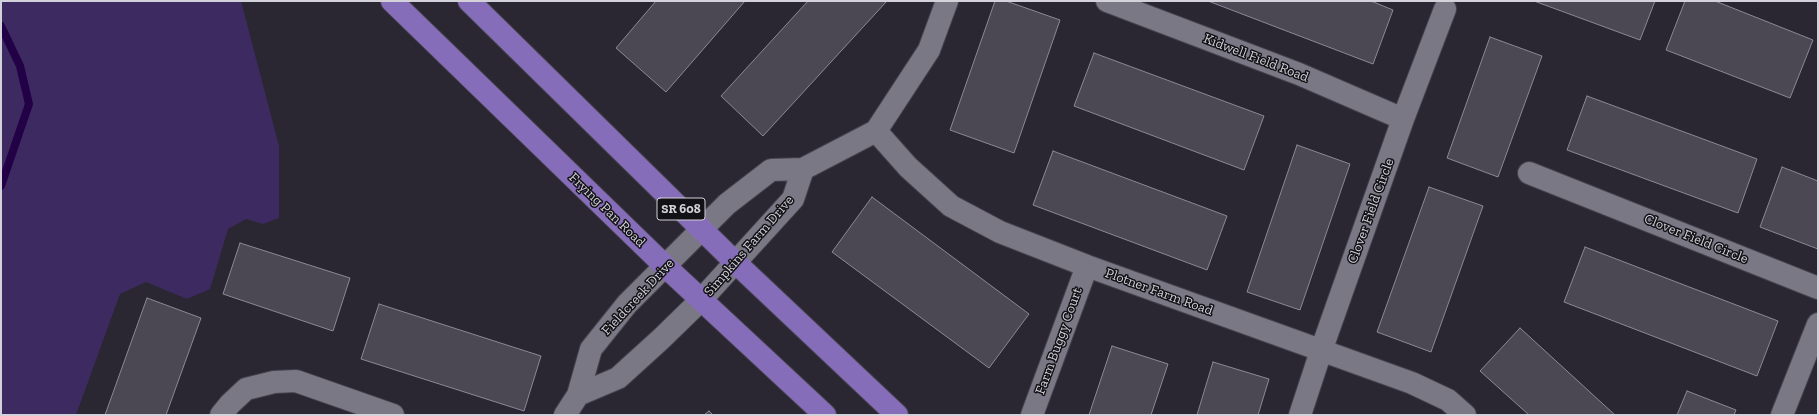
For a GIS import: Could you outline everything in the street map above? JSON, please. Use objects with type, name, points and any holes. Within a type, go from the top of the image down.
[{"type":"main road","name":"Frying Pan Road","points":[[392,1],[666,267],[825,415]]},
{"type":"main road","name":"SR 608","points":[[469,1],[736,263],[897,415]]},
{"type":"street","points":[[702,230],[727,204],[771,170],[803,169],[876,131],[929,50],[947,1]]},
{"type":"street","name":"Kidwell Field Road","points":[[1107,1],[1299,74],[1404,119]]},
{"type":"street","name":"Clover Field Circle","points":[[1300,415],[1321,351],[1445,9]]},
{"type":"street","name":"Plotner Farm Road","points":[[876,131],[908,167],[951,206],[1000,232],[1087,266],[1412,383],[1448,400],[1465,415]]},
{"type":"street","name":"Simpkins Farm Drive","points":[[701,300],[794,199],[803,169]]},
{"type":"street","name":"Clover Field Circle","points":[[1529,173],[1818,288]]},
{"type":"street","name":"Fieldcreek Drive","points":[[565,415],[578,395],[590,349],[628,304],[702,230]]},
{"type":"street","name":"Farm Buggy Court","points":[[1032,415],[1087,266]]},
{"type":"street","points":[[578,395],[618,378],[701,300]]},
{"type":"street","points":[[1782,415],[1818,324]]},
{"type":"street","points":[[222,415],[230,404],[246,389],[274,382],[296,381],[393,415]]},
{"type":"shaded area","points":[[1,1],[241,1],[279,146],[279,218],[263,224],[246,219],[228,229],[210,289],[187,299],[146,282],[120,294],[76,415],[1,415]]},
{"type":"building","points":[[656,1],[745,1],[666,92],[616,48]]},
{"type":"building","points":[[808,1],[887,1],[763,136],[721,96]]},
{"type":"building","points":[[995,1],[1006,1],[1060,20],[1014,153],[950,130]]},
{"type":"building","points":[[1208,1],[1371,1],[1393,10],[1373,64]]},
{"type":"building","points":[[1534,1],[1655,1],[1640,40]]},
{"type":"building","points":[[1685,1],[1715,1],[1813,40],[1790,98],[1666,50]]},
{"type":"building","points":[[1490,37],[1542,56],[1498,177],[1447,158]]},
{"type":"building","points":[[1094,53],[1264,116],[1244,170],[1074,106]]},
{"type":"building","points":[[1587,96],[1757,159],[1738,213],[1567,150]]},
{"type":"building","points":[[1297,145],[1350,164],[1300,310],[1247,292]]},
{"type":"building","points":[[1053,151],[1227,216],[1207,270],[1033,205]]},
{"type":"building","points":[[1782,167],[1818,181],[1818,249],[1760,227]]},
{"type":"building","points":[[1429,187],[1483,206],[1431,352],[1377,332]]},
{"type":"building","points":[[872,197],[1029,314],[989,368],[832,252]]},
{"type":"building","points":[[240,243],[350,278],[333,331],[223,294]]},
{"type":"building","points":[[1585,247],[1778,321],[1757,376],[1564,302]]},
{"type":"building","points":[[147,298],[201,318],[166,415],[105,415]]},
{"type":"building","points":[[379,304],[541,356],[524,411],[361,359]]},
{"type":"building","points":[[1520,328],[1615,415],[1529,415],[1480,371]]},
{"type":"building","points":[[1112,346],[1168,364],[1151,415],[1089,415]]},
{"type":"building","points":[[1213,362],[1269,379],[1258,415],[1197,415]]},
{"type":"building","points":[[1687,391],[1736,410],[1734,415],[1677,415]]},
{"type":"building","points":[[709,411],[713,415],[704,415]]},
{"type":"waterway","points":[[1,26],[20,66],[29,104],[1,186]]}]
